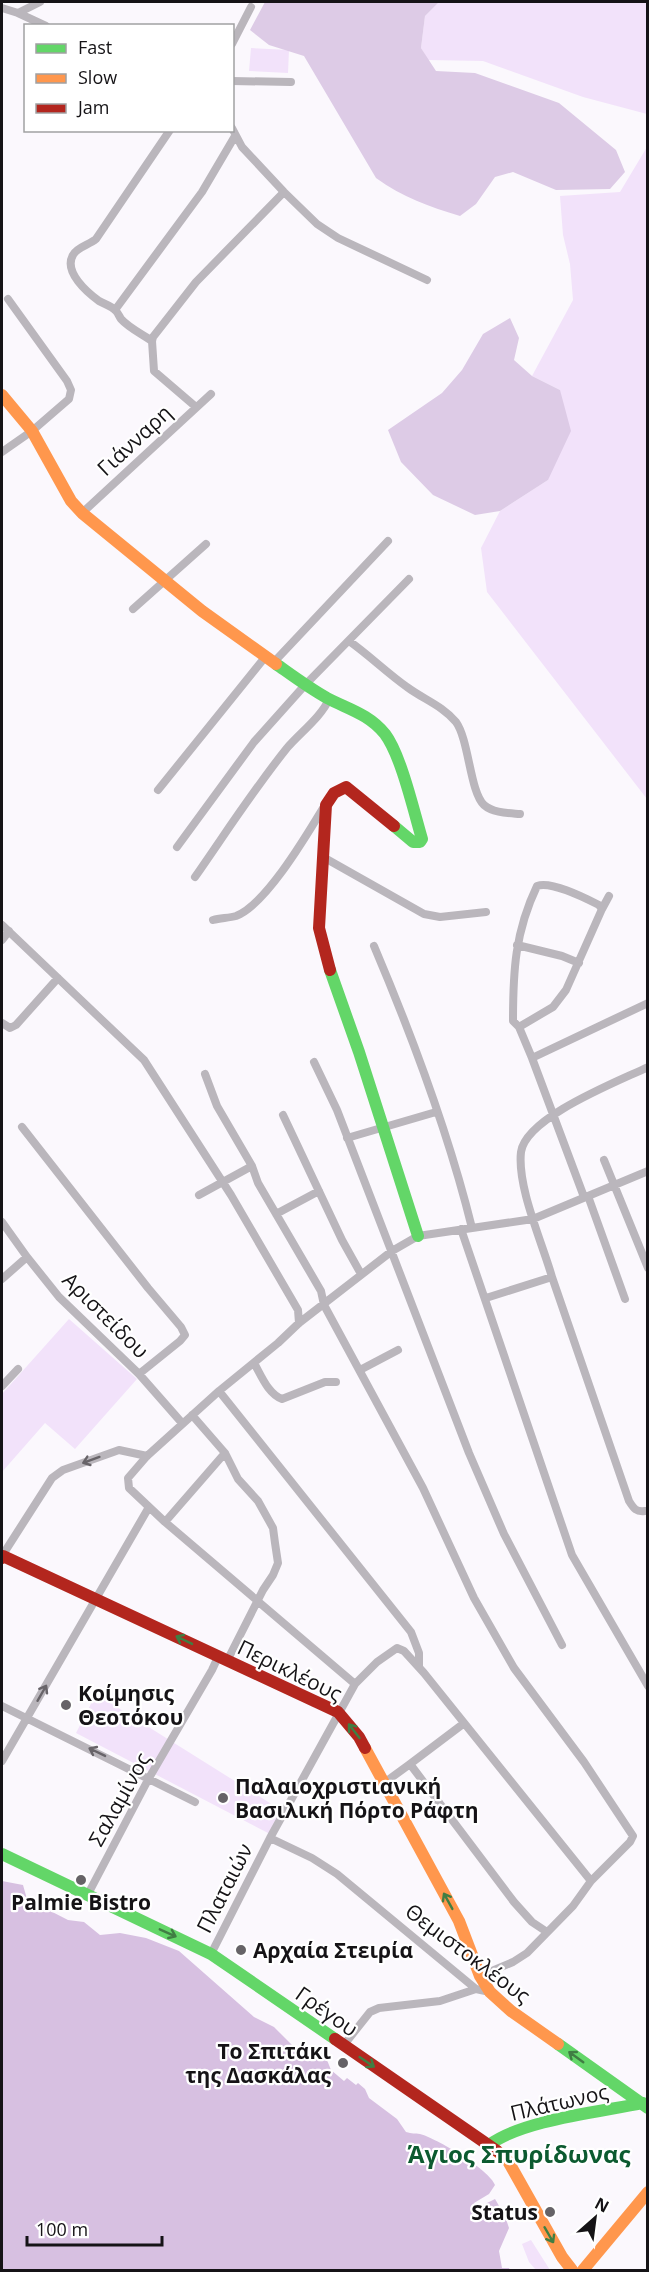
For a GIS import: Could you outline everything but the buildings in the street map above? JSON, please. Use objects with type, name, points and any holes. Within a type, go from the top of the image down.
[{"type":"main road","points":[[2,395],[32,431],[44,450],[56,477],[71,501],[82,513],[202,611],[305,685],[357,711],[385,734],[394,749],[422,838],[420,842],[413,842],[346,787],[339,788],[331,795],[326,805],[319,928],[333,978],[418,1236]]},
{"type":"main road","name":"Περικλέους","points":[[2,1557],[96,1598],[338,1712],[359,1737],[459,1921],[478,1982],[490,1992]]},
{"type":"main road","name":"Γρέγου","points":[[2,1854],[211,1954],[489,2145],[508,2161],[572,2271]]},
{"type":"main road","name":"Θεμιστοκλέους","points":[[490,1992],[511,2011],[645,2105]]},
{"type":"main road","name":"Πλάτωνος","points":[[489,2145],[502,2135],[519,2128],[645,2105]]},
{"type":"main road","points":[[583,2271],[646,2195]]},
{"type":"street","points":[[18,13],[40,2]]},
{"type":"street","points":[[234,40],[251,7]]},
{"type":"street","points":[[2,8],[42,24]]},
{"type":"street","points":[[234,81],[291,82]]},
{"type":"street","points":[[152,341],[121,319],[115,310],[81,286],[74,274],[71,256],[96,239],[169,132]]},
{"type":"street","points":[[115,310],[202,192],[234,132]]},
{"type":"street","points":[[234,132],[242,147],[317,224],[338,238],[427,280]]},
{"type":"street","points":[[196,407],[154,371],[153,337],[196,282],[284,192]]},
{"type":"street","points":[[2,452],[32,431],[69,399],[71,390],[67,381],[8,299]]},
{"type":"street","name":"Γιάνναρη","points":[[82,513],[211,394]]},
{"type":"street","points":[[158,790],[270,659],[388,542]]},
{"type":"street","points":[[133,609],[206,544]]},
{"type":"street","points":[[177,848],[254,742],[305,685],[409,579]]},
{"type":"street","points":[[349,641],[395,679],[428,700],[455,722],[462,734],[472,776],[484,805],[493,810],[520,814]]},
{"type":"street","points":[[195,877],[287,749],[308,724],[324,711],[329,699]]},
{"type":"street","points":[[213,920],[237,915],[261,896],[286,865],[326,805]]},
{"type":"street","points":[[323,857],[424,914],[440,917],[486,912]]},
{"type":"street","points":[[602,909],[589,900],[552,886],[543,884],[537,886],[517,945],[514,965],[513,1021],[519,1027],[532,1058],[625,1299]]},
{"type":"street","points":[[519,1027],[553,1007],[566,990],[609,896]]},
{"type":"street","points":[[2,925],[144,1060],[224,1183],[298,1310],[299,1323]]},
{"type":"street","points":[[2,940],[9,931]]},
{"type":"street","points":[[517,945],[562,956],[579,963]]},
{"type":"street","points":[[374,946],[419,1055],[436,1112],[457,1166],[472,1228]]},
{"type":"street","points":[[2,1023],[10,1028],[16,1025],[58,978]]},
{"type":"street","points":[[532,1058],[648,1003]]},
{"type":"street","points":[[314,1062],[337,1110],[469,1453],[504,1534],[562,1645]]},
{"type":"street","points":[[645,1510],[639,1511],[633,1508],[629,1501],[533,1219],[522,1175],[521,1151],[527,1137],[553,1114],[648,1067]]},
{"type":"street","points":[[205,1074],[217,1106],[252,1166],[258,1183],[321,1291],[324,1305],[423,1488],[474,1598],[514,1668],[534,1692],[633,1836],[630,1842],[591,1881],[573,1906],[527,1953],[440,2001],[379,2008],[370,2012],[343,2046]]},
{"type":"street","points":[[347,1137],[383,1125],[436,1112]]},
{"type":"street","points":[[283,1115],[361,1274]]},
{"type":"street","points":[[22,1127],[148,1288],[182,1327],[185,1335],[180,1341],[139,1374]]},
{"type":"street","points":[[604,1160],[648,1268]]},
{"type":"street","points":[[199,1195],[252,1166]]},
{"type":"street","points":[[355,1684],[165,1522],[129,1488],[129,1478],[147,1456],[219,1391],[299,1323],[392,1251],[418,1236],[533,1219],[614,1183],[648,1171]]},
{"type":"street","points":[[276,1214],[319,1191]]},
{"type":"street","name":"Αριστείδου","points":[[2,1222],[59,1297],[139,1374],[182,1423]]},
{"type":"street","points":[[461,1229],[572,1556],[648,1686]]},
{"type":"street","points":[[2,1279],[27,1257]]},
{"type":"street","points":[[486,1298],[552,1277]]},
{"type":"street","points":[[360,1370],[398,1350]]},
{"type":"street","points":[[254,1363],[268,1387],[276,1397],[282,1399],[325,1382],[336,1382]]},
{"type":"street","points":[[2,1386],[18,1369]]},
{"type":"street","points":[[219,1391],[411,1632],[418,1653],[419,1667],[591,1881]]},
{"type":"street","name":"Σαλαμίνος","points":[[87,1896],[149,1778],[273,1575],[278,1563],[273,1528],[258,1502],[237,1479],[225,1453],[192,1415]]},
{"type":"street","points":[[2,1557],[52,1478],[63,1470],[119,1450],[147,1456]]},
{"type":"street","points":[[165,1522],[225,1453]]},
{"type":"street","points":[[2,1761],[149,1507]]},
{"type":"street","name":"Πλαταιών","points":[[211,1954],[270,1838],[355,1684],[377,1662],[397,1648],[404,1651],[419,1667]]},
{"type":"street","points":[[2,1706],[195,1802]]},
{"type":"street","points":[[384,1784],[463,1724]]},
{"type":"street","points":[[410,1764],[514,1902],[532,1922],[547,1932]]},
{"type":"street","name":"Θεμιστοκλέους","points":[[270,1838],[312,1858],[337,1874],[478,1982]]},
{"type":"shaded area","points":[[265,2],[439,2],[425,16],[421,48],[436,71],[475,73],[559,103],[616,150],[625,172],[610,189],[556,190],[513,172],[495,177],[476,204],[460,216],[406,196],[376,178],[304,56],[269,45],[250,30]]},
{"type":"shaded area","points":[[439,2],[647,2],[647,114],[583,97],[483,61],[428,60],[421,48],[425,16]]},
{"type":"shaded area","points":[[251,48],[289,50],[288,73],[249,71]]},
{"type":"shaded area","points":[[647,147],[647,799],[487,592],[481,548],[500,511],[548,480],[560,390],[532,376],[573,300],[570,264],[563,235],[560,196],[620,192]]},
{"type":"shaded area","points":[[510,318],[519,338],[514,360],[532,376],[560,390],[571,431],[548,480],[500,511],[475,515],[433,495],[401,462],[388,430],[442,393],[462,370],[483,334]]},
{"type":"shaded area","points":[[69,1319],[137,1379],[75,1449],[45,1423],[2,1472],[2,1394]]},
{"type":"shaded area","points":[[96,1694],[281,1810],[270,1834],[76,1733]]},
{"type":"shaded area","points":[[2,1881],[23,1885],[27,1899],[68,1920],[84,1922],[100,1935],[120,1933],[146,1938],[179,1951],[254,2017],[274,2027],[295,2048],[327,2060],[331,2070],[344,2081],[347,2078],[356,2085],[358,2083],[365,2089],[369,2098],[397,2119],[406,2132],[428,2137],[473,2163],[495,2185],[489,2194],[474,2203],[477,2208],[495,2199],[505,2216],[509,2228],[499,2251],[502,2268],[510,2270],[2,2270]]},
{"type":"shaded area","points":[[531,2240],[550,2270],[536,2270],[529,2262],[522,2244]]},
{"type":"traffic: fast","points":[[276,664],[320,694],[372,721],[385,734],[402,769],[422,839],[420,842],[413,842],[394,826]]},
{"type":"traffic: fast","points":[[330,970],[418,1236]]},
{"type":"traffic: fast","points":[[2,1854],[211,1954],[335,2039]]},
{"type":"traffic: fast","points":[[558,2044],[648,2108]]},
{"type":"traffic: fast","points":[[489,2145],[503,2136],[541,2123],[643,2103]]},
{"type":"traffic: slow","points":[[2,395],[32,431],[71,501],[82,513],[202,611],[276,664]]},
{"type":"traffic: slow","points":[[365,1748],[459,1921],[480,1976],[490,1992],[511,2011],[558,2044]]},
{"type":"traffic: slow","points":[[497,2151],[508,2161],[562,2257],[572,2270]]},
{"type":"traffic: slow","points":[[583,2270],[648,2192]]},
{"type":"traffic: jam","points":[[330,970],[319,928],[326,805],[334,793],[346,787],[394,826]]},
{"type":"traffic: jam","points":[[2,1558],[3,1556],[338,1712],[359,1737],[365,1748]]},
{"type":"traffic: jam","points":[[335,2039],[497,2151]]},
{"type":"place","name":"Κοίμησις Θεοτόκου","points":[[66,1705]]},
{"type":"place","name":"Παλαιοχριστιανική Βασιλική Πόρτο Ράφτη","points":[[223,1798]]},
{"type":"place","name":"Palmie Bistro","points":[[81,1880]]},
{"type":"place","name":"Αρχαία Στειρία","points":[[241,1950]]},
{"type":"place","name":"Το Σπιτάκι της Δασκάλας","points":[[343,2063]]},
{"type":"place","name":"Status","points":[[550,2212]]},
{"type":"district","name":"Άγιος Σπυρίδωνας","points":[[519,2153]]}]
